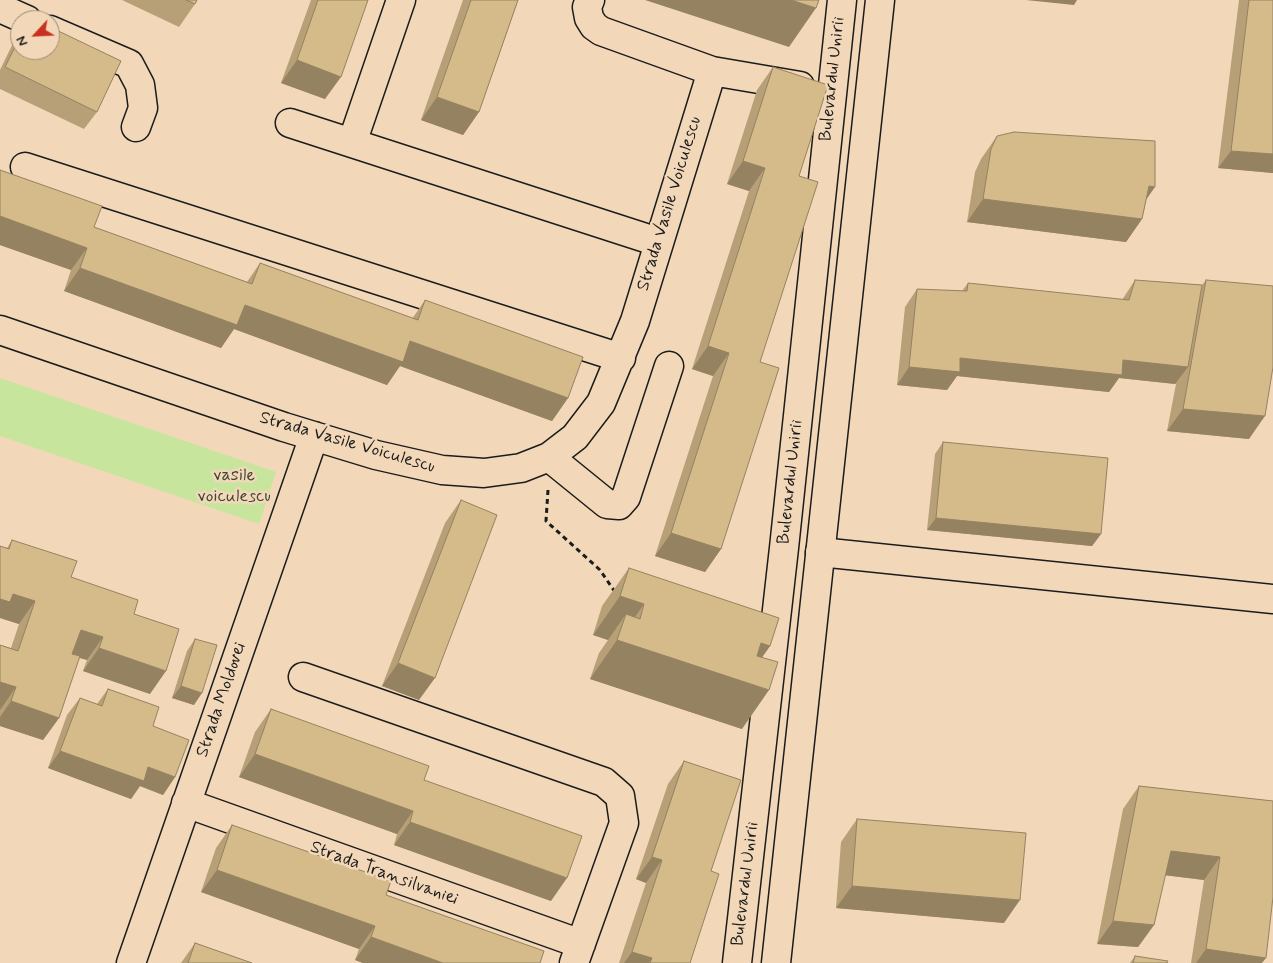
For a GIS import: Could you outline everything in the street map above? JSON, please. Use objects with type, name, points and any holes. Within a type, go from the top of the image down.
[{"type":"street","points":[[352,143],[401,0]]},
{"type":"street","points":[[590,0],[587,7],[589,18],[594,26],[602,31],[712,71],[831,91],[868,95]]},
{"type":"street","name":"Bulevardul Unirii","points":[[737,963],[783,558],[842,0]]},
{"type":"street","name":"Bulevardul Unirii","points":[[776,963],[868,95],[880,0]]},
{"type":"street","points":[[60,34],[129,64],[140,85],[143,108],[136,127]]},
{"type":"street","name":"Strada Vasile Voiculescu","points":[[0,330],[314,436],[376,455],[442,470],[484,473],[521,468],[549,457],[575,437],[601,402],[635,321],[712,71]]},
{"type":"street","points":[[290,123],[658,242]]},
{"type":"street","points":[[25,167],[621,358]]},
{"type":"street","points":[[549,457],[607,504],[619,505],[626,497],[669,366]]},
{"type":"street","name":"Strada Moldovei","points":[[131,963],[314,436]]},
{"type":"street","points":[[820,552],[1273,599]]},
{"type":"street","name":"Strada Transilvaniei","points":[[186,803],[577,954],[624,823],[620,796],[604,782],[303,677]]},
{"type":"path","points":[[549,457],[546,521],[600,570],[619,598]]},
{"type":"green space","name":"vasile voiculescu","points":[[0,378],[276,472],[259,524],[0,436]]},
{"type":"building","points":[[186,0],[197,0],[195,4]]},
{"type":"building","points":[[318,0],[368,0],[341,77],[297,60]]},
{"type":"building","points":[[471,0],[518,0],[479,112],[437,97]]},
{"type":"building","points":[[791,0],[819,0],[816,8]]},
{"type":"building","points":[[1249,0],[1273,0],[1273,154],[1231,151]]},
{"type":"building","points":[[60,32],[121,61],[97,112],[5,67],[10,57],[10,60],[60,60]]},
{"type":"building","points":[[773,67],[828,85],[799,176],[818,182],[760,362],[779,368],[721,549],[671,533],[729,353],[708,346],[765,168],[743,161]]},
{"type":"building","points":[[1014,132],[1155,141],[1155,187],[1149,186],[1142,219],[983,199],[991,149],[997,136]]},
{"type":"building","points":[[0,170],[102,206],[94,227],[252,284],[260,263],[418,320],[425,300],[583,357],[568,398],[410,341],[403,362],[245,305],[237,325],[80,268],[87,248],[0,216]]},
{"type":"building","points":[[1135,280],[1202,285],[1188,367],[1123,360],[1122,375],[960,358],[960,372],[909,367],[917,289],[967,291],[968,283],[1129,300]]},
{"type":"building","points":[[1206,280],[1273,286],[1273,367],[1265,416],[1183,409]]},
{"type":"building","points":[[943,442],[1108,458],[1101,534],[936,518]]},
{"type":"building","points":[[461,500],[497,515],[435,678],[398,663]]},
{"type":"building","points":[[12,540],[77,561],[71,577],[138,600],[134,614],[179,629],[166,671],[99,648],[103,637],[81,630],[72,654],[80,656],[59,718],[11,701],[16,687],[0,682],[0,645],[18,651],[35,601],[13,594],[10,602],[0,599],[0,546],[9,549]]},
{"type":"building","points":[[629,568],[779,618],[770,646],[761,643],[757,656],[778,662],[769,690],[617,640],[626,614],[640,619],[644,604],[620,596]]},
{"type":"building","points":[[195,639],[217,645],[202,693],[181,686]]},
{"type":"building","points":[[108,689],[159,707],[153,726],[189,740],[175,777],[148,767],[144,781],[60,751],[80,698],[102,706]]},
{"type":"building","points":[[271,709],[429,766],[424,780],[582,836],[567,878],[410,822],[413,811],[255,754]]},
{"type":"building","points":[[684,761],[741,780],[711,871],[719,874],[690,963],[650,963],[652,958],[632,952],[662,860],[652,857]]},
{"type":"building","points":[[1139,786],[1273,801],[1273,897],[1266,958],[1206,949],[1220,857],[1171,851],[1154,925],[1113,921]]},
{"type":"building","points":[[857,819],[1026,833],[1020,900],[852,886]]},
{"type":"building","points":[[232,825],[391,881],[386,895],[544,951],[540,963],[443,963],[371,937],[375,926],[217,870]]},
{"type":"building","points":[[195,943],[252,963],[188,963]]},
{"type":"building","points":[[1135,956],[1168,961],[1167,963],[1133,963]]}]
